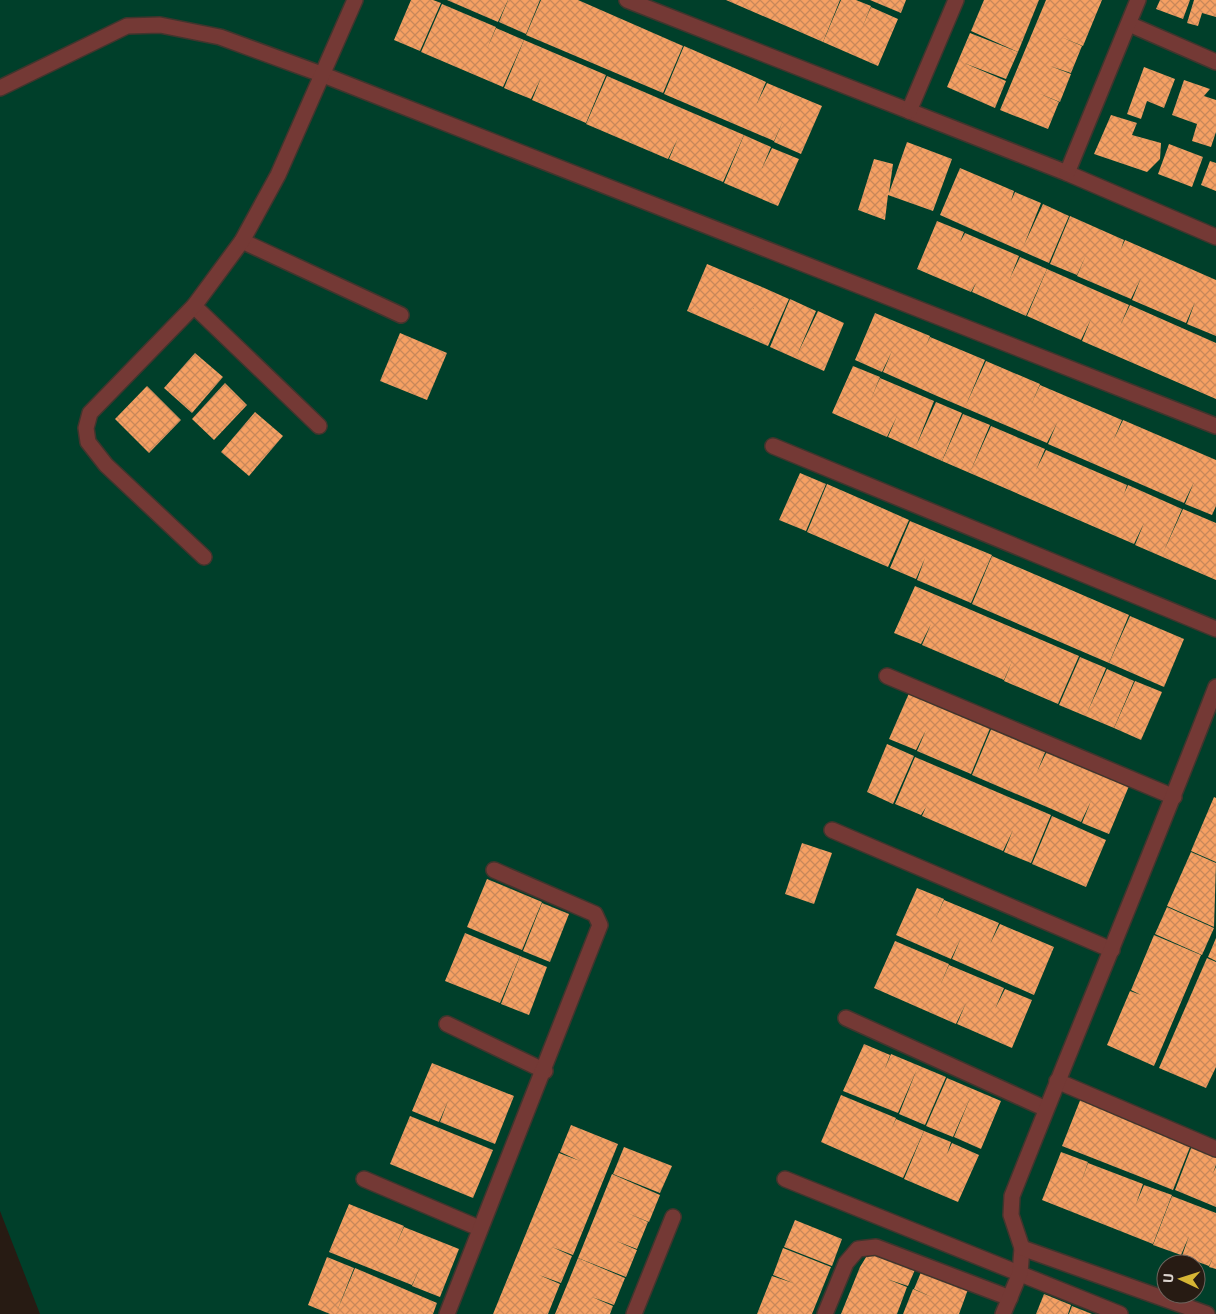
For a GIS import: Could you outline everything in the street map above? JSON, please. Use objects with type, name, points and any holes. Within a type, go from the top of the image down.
[{"type":"street","points":[[204,557],[106,465],[88,442],[86,428],[90,413],[194,306],[242,242],[278,175],[355,0]]},
{"type":"street","points":[[627,0],[1067,174],[1216,237]]},
{"type":"street","points":[[909,111],[956,0]]},
{"type":"street","points":[[1067,174],[1138,0]]},
{"type":"street","points":[[1129,24],[1216,62]]},
{"type":"street","points":[[0,88],[127,26],[160,25],[220,37],[321,74],[1216,426]]},
{"type":"street","points":[[242,242],[401,315]]},
{"type":"street","points":[[194,306],[319,426]]},
{"type":"street","points":[[773,446],[1216,628]]},
{"type":"street","points":[[887,676],[1174,797]]},
{"type":"street","points":[[1003,1314],[1020,1274],[1022,1248],[1011,1215],[1012,1196],[1057,1081],[1174,797],[1216,687]]},
{"type":"street","points":[[832,830],[1112,950]]},
{"type":"street","points":[[447,1314],[479,1228],[545,1071],[600,925],[599,918],[595,914],[494,870]]},
{"type":"street","points":[[846,1018],[1046,1109]]},
{"type":"street","points":[[447,1024],[545,1071]]},
{"type":"street","points":[[1057,1081],[1216,1149]]},
{"type":"street","points":[[364,1179],[479,1228]]},
{"type":"street","points":[[785,1179],[1120,1314]]},
{"type":"street","points":[[634,1314],[673,1217]]},
{"type":"street","points":[[825,1314],[846,1263],[858,1249],[876,1247],[1010,1298]]},
{"type":"street","points":[[1022,1248],[1207,1314]]},
{"type":"green space","points":[[0,0],[1216,0],[1216,1314],[40,1314],[0,1211]]},
{"type":"building","points":[[411,0],[433,0],[441,3],[420,51],[394,40]]},
{"type":"building","points":[[447,0],[508,0],[498,22]]},
{"type":"building","points":[[508,0],[540,0],[526,34],[499,22]]},
{"type":"building","points":[[541,0],[578,0],[683,46],[663,93],[526,35]]},
{"type":"building","points":[[726,0],[840,0],[823,42]]},
{"type":"building","points":[[841,0],[856,0],[871,6],[862,28],[871,7],[898,19],[878,66],[823,42]]},
{"type":"building","points":[[870,0],[906,0],[901,13]]},
{"type":"building","points":[[984,0],[1039,0],[1018,52],[971,31]]},
{"type":"building","points":[[1046,0],[1102,0],[1083,46],[1061,37],[1082,46],[1071,73],[1050,66],[1071,74],[1060,102],[1038,93],[1059,102],[1048,129],[1000,110]]},
{"type":"building","points":[[1160,0],[1190,0],[1183,19],[1156,9]]},
{"type":"building","points":[[1194,0],[1216,0],[1216,17],[1202,13],[1198,26],[1187,23]]},
{"type":"building","points":[[442,4],[496,27],[487,49],[496,28],[524,40],[503,87],[421,52]]},
{"type":"building","points":[[970,33],[1018,52],[1006,79],[964,63],[1006,81],[995,108],[947,87]]},
{"type":"building","points":[[524,40],[606,75],[586,123],[532,100],[541,78],[531,99],[504,88]]},
{"type":"building","points":[[684,46],[766,82],[757,103],[767,83],[822,106],[801,154],[774,142],[783,121],[774,141],[664,94]]},
{"type":"building","points":[[1144,67],[1175,79],[1164,108],[1147,101],[1141,119],[1127,114]]},
{"type":"building","points":[[607,76],[744,135],[723,182],[669,159],[678,138],[668,159],[586,124]]},
{"type":"building","points":[[1184,80],[1210,89],[1204,96],[1216,100],[1216,132],[1211,147],[1192,141],[1197,124],[1172,115]]},
{"type":"building","points":[[1111,115],[1137,123],[1132,135],[1161,143],[1160,159],[1147,172],[1094,154]]},
{"type":"building","points":[[744,135],[771,147],[762,168],[772,148],[799,159],[778,206],[724,183]]},
{"type":"building","points":[[907,142],[952,159],[933,211],[888,195],[885,220],[858,210],[874,159],[893,164],[889,193]]},
{"type":"building","points":[[1169,144],[1203,157],[1192,187],[1158,174]]},
{"type":"building","points":[[1210,161],[1216,163],[1216,191],[1201,185]]},
{"type":"building","points":[[960,168],[1014,191],[1011,201],[1015,192],[1041,203],[1024,245],[1043,204],[1069,216],[1049,263],[940,215]]},
{"type":"building","points":[[1070,216],[1124,240],[1121,249],[1125,240],[1216,280],[1216,336],[1187,324],[1195,302],[1186,323],[1132,300],[1141,278],[1131,299],[1077,276],[1086,255],[1077,275],[1050,264]]},
{"type":"building","points":[[937,221],[964,232],[960,242],[965,233],[1019,256],[1010,278],[1020,257],[1047,269],[1026,316],[972,292],[976,283],[971,292],[917,269]]},
{"type":"building","points":[[707,264],[789,299],[768,346],[687,311]]},
{"type":"building","points":[[1047,269],[1129,305],[1120,326],[1130,305],[1216,343],[1216,399],[1082,341],[1091,319],[1081,340],[1027,316]]},
{"type":"building","points":[[790,299],[816,311],[797,355],[818,311],[844,323],[824,371],[770,347]]},
{"type":"building","points":[[875,313],[930,336],[926,346],[930,337],[985,360],[966,405],[986,361],[1040,384],[1031,405],[1040,385],[1122,420],[1113,441],[1123,420],[1216,460],[1216,506],[1212,515],[1185,504],[1194,482],[1184,503],[1048,444],[1057,423],[1047,443],[883,372],[892,351],[882,372],[855,360]]},
{"type":"building","points":[[400,333],[447,353],[427,400],[380,381]]},
{"type":"building","points":[[195,353],[223,377],[192,413],[164,388]]},
{"type":"building","points":[[853,366],[880,377],[871,399],[880,378],[934,401],[916,446],[936,402],[962,413],[942,461],[888,437],[897,416],[887,437],[832,413]]},
{"type":"building","points":[[225,383],[247,405],[214,440],[192,419]]},
{"type":"building","points":[[147,386],[181,420],[149,453],[115,419]]},
{"type":"building","points":[[255,412],[283,436],[249,476],[221,452]]},
{"type":"building","points":[[963,414],[990,425],[971,470],[991,426],[1045,449],[1036,470],[1046,450],[1127,485],[1124,494],[1128,485],[1182,509],[1163,553],[1183,509],[1216,523],[1216,580],[1135,545],[1144,523],[1134,544],[942,461]]},
{"type":"building","points":[[800,473],[826,484],[806,531],[779,520]]},
{"type":"building","points":[[827,484],[909,520],[888,567],[807,532]]},
{"type":"building","points":[[910,521],[992,555],[971,603],[917,580],[925,558],[916,579],[890,568]]},
{"type":"building","points":[[992,556],[1129,615],[1109,663],[972,604]]},
{"type":"building","points":[[915,586],[1079,656],[1058,704],[1004,681],[1013,659],[1004,680],[922,645],[931,624],[921,644],[894,633]]},
{"type":"building","points":[[1130,616],[1184,639],[1164,687],[1109,663]]},
{"type":"building","points":[[1080,657],[1106,668],[1087,713],[1107,669],[1134,681],[1114,728],[1059,705]]},
{"type":"building","points":[[1135,681],[1162,692],[1141,740],[1114,728]]},
{"type":"building","points":[[910,691],[991,726],[971,774],[917,751],[926,730],[916,750],[889,739]]},
{"type":"building","points":[[992,727],[1046,750],[1037,772],[1047,751],[1129,786],[1109,834],[1082,823],[1091,801],[1081,822],[972,775]]},
{"type":"building","points":[[887,744],[914,756],[893,804],[867,792]]},
{"type":"building","points":[[915,757],[1051,815],[1031,863],[1004,852],[1013,830],[1003,851],[922,816],[926,807],[921,815],[895,804]]},
{"type":"building","points":[[1214,797],[1216,798],[1216,862],[1191,851]]},
{"type":"building","points":[[1052,816],[1106,840],[1086,887],[1032,864]]},
{"type":"building","points":[[802,843],[832,853],[814,904],[785,894]]},
{"type":"building","points":[[1191,852],[1216,863],[1214,927],[1167,906]]},
{"type":"building","points":[[487,879],[542,902],[522,950],[467,927]]},
{"type":"building","points":[[917,888],[944,899],[935,920],[944,900],[999,923],[990,944],[1000,924],[1054,947],[1034,995],[952,959],[961,938],[951,959],[896,935]]},
{"type":"building","points":[[542,903],[569,914],[550,962],[523,951]]},
{"type":"building","points":[[1167,907],[1214,928],[1202,955],[1155,934]]},
{"type":"building","points":[[465,933],[520,956],[500,1003],[445,981]]},
{"type":"building","points":[[1154,935],[1201,955],[1154,1066],[1107,1045],[1130,991],[1141,995],[1131,990]]},
{"type":"building","points":[[1216,938],[1216,961],[1208,957]]},
{"type":"building","points":[[895,941],[949,964],[940,986],[949,965],[1004,988],[995,1009],[1005,989],[1032,1000],[1012,1048],[957,1024],[966,1003],[956,1024],[874,988]]},
{"type":"building","points":[[520,956],[547,967],[529,1015],[501,1004]]},
{"type":"building","points":[[1207,958],[1216,962],[1216,1067],[1206,1088],[1159,1068]]},
{"type":"building","points":[[864,1044],[890,1055],[884,1071],[891,1054],[946,1077],[925,1125],[899,1114],[917,1069],[898,1113],[843,1091]]},
{"type":"building","points":[[432,1063],[514,1096],[495,1144],[440,1122],[448,1101],[439,1122],[412,1111]]},
{"type":"building","points":[[947,1078],[1001,1101],[981,1149],[954,1137],[971,1096],[953,1137],[926,1126]]},
{"type":"building","points":[[841,1095],[896,1118],[892,1128],[896,1119],[924,1131],[903,1178],[821,1142]]},
{"type":"building","points":[[1081,1098],[1192,1142],[1173,1190],[1062,1146]]},
{"type":"building","points":[[410,1116],[493,1150],[473,1198],[390,1164]]},
{"type":"building","points":[[571,1125],[618,1144],[573,1255],[552,1247],[572,1256],[561,1283],[539,1275],[560,1284],[548,1314],[493,1314],[559,1153],[580,1161],[560,1152]]},
{"type":"building","points":[[924,1131],[951,1142],[947,1154],[952,1143],[979,1155],[958,1202],[904,1179]]},
{"type":"building","points":[[1193,1143],[1216,1151],[1216,1165],[1213,1173],[1216,1167],[1216,1207],[1175,1190]]},
{"type":"building","points":[[624,1147],[672,1166],[660,1193],[613,1174]]},
{"type":"building","points":[[1061,1152],[1088,1162],[1081,1183],[1088,1163],[1143,1184],[1136,1204],[1144,1185],[1172,1195],[1153,1244],[1042,1200]]},
{"type":"building","points":[[612,1174],[660,1195],[649,1222],[627,1213],[648,1222],[637,1249],[616,1241],[637,1250],[626,1277],[578,1258]]},
{"type":"building","points":[[1172,1196],[1216,1213],[1216,1269],[1209,1267],[1213,1258],[1209,1266],[1206,1265],[1206,1254],[1183,1254],[1189,1236],[1181,1254],[1153,1245]]},
{"type":"building","points":[[349,1204],[404,1226],[395,1247],[404,1227],[459,1249],[440,1297],[412,1286],[421,1265],[412,1285],[329,1252]]},
{"type":"building","points":[[795,1220],[842,1239],[832,1266],[784,1247]]},
{"type":"building","points":[[783,1248],[831,1267],[812,1314],[757,1314],[772,1276],[793,1283],[773,1275]]},
{"type":"building","points":[[871,1249],[917,1265],[908,1286],[887,1279],[907,1287],[897,1314],[841,1314],[860,1267]]},
{"type":"building","points":[[327,1257],[354,1268],[337,1311],[355,1268],[437,1303],[433,1314],[330,1314],[308,1305]]},
{"type":"building","points":[[578,1258],[625,1278],[614,1305],[592,1297],[613,1306],[610,1314],[555,1314]]},
{"type":"building","points":[[924,1265],[970,1284],[959,1314],[903,1314],[913,1289],[934,1298],[914,1289]]},
{"type":"building","points":[[1044,1294],[1071,1305],[1068,1314],[1036,1314]]},
{"type":"building","points":[[1072,1306],[1092,1314],[1069,1314]]}]
